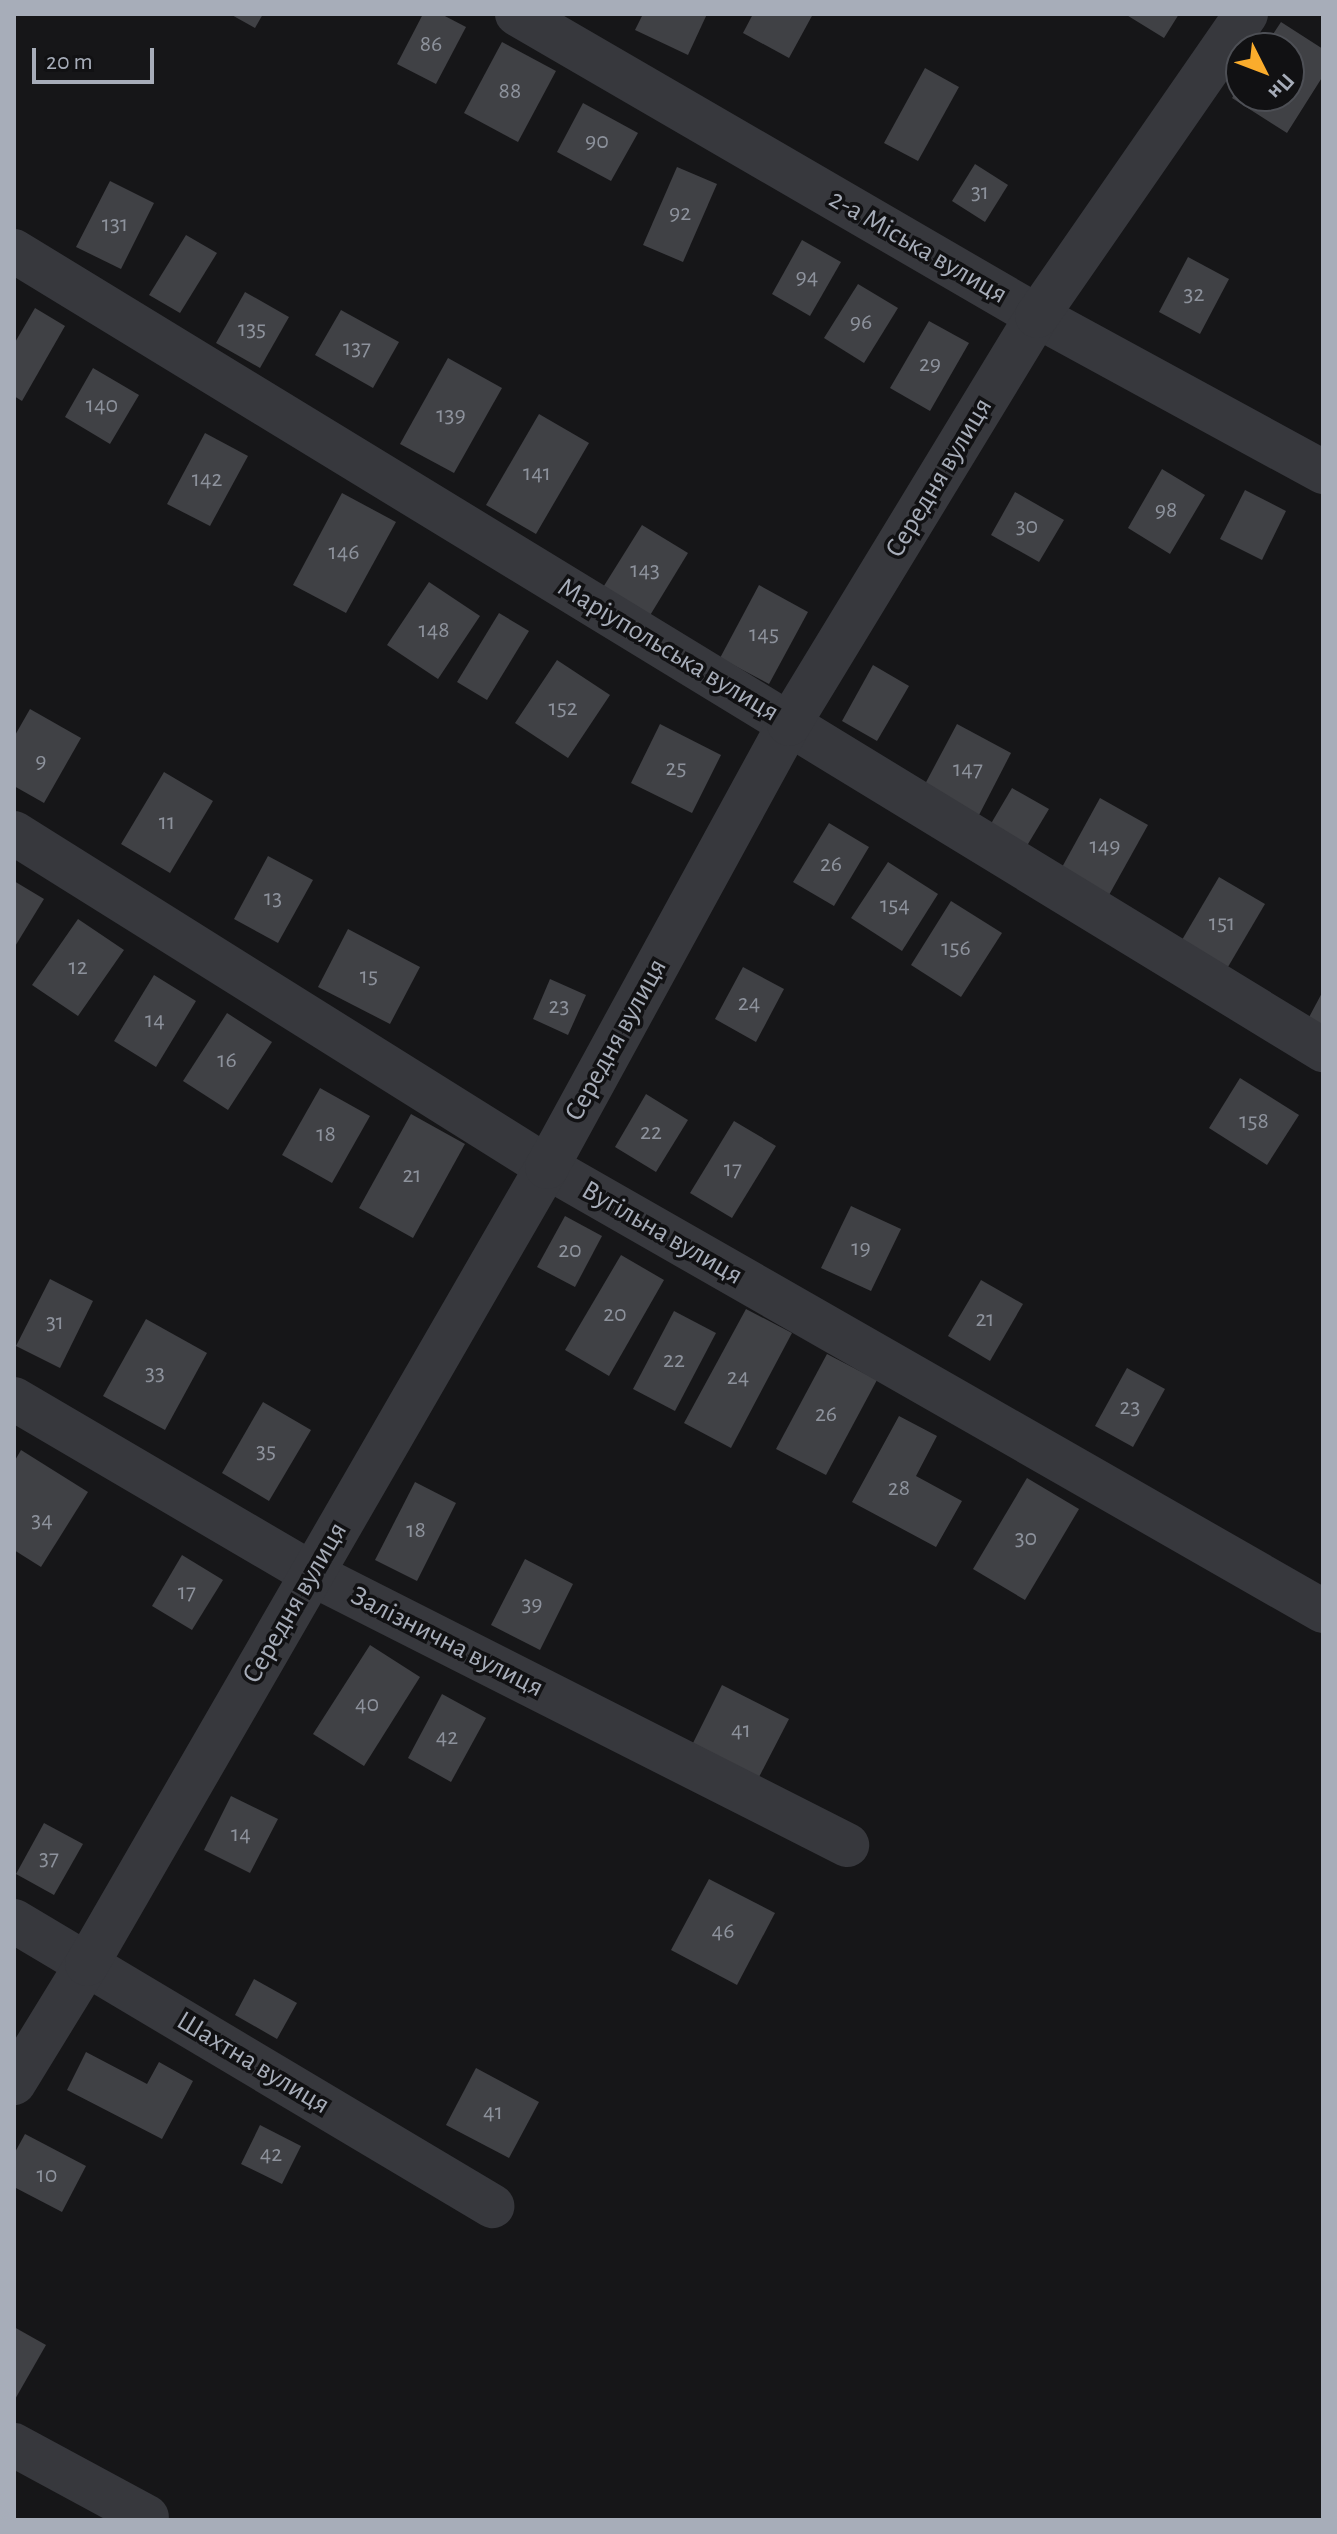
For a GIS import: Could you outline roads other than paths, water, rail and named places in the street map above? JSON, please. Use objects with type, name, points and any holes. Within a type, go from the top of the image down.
[{"type":"street","name":"2-а Міська вулиця","points":[[517,14],[1037,316],[1323,472]]},
{"type":"street","name":"Середня вулиця","points":[[14,2083],[87,1964],[547,1167],[789,724],[1037,316],[1246,14]]},
{"type":"street","name":"Маріупольська вулиця","points":[[14,251],[1323,1050]]},
{"type":"street","name":"Вугільна вулиця","points":[[14,833],[547,1167],[1323,1611]]},
{"type":"street","name":"Залізнична вулиця","points":[[14,1399],[312,1574],[847,1845]]},
{"type":"street","name":"Шахтна вулиця","points":[[14,1921],[492,2206]]},
{"type":"street","points":[[14,2445],[147,2517]]}]
